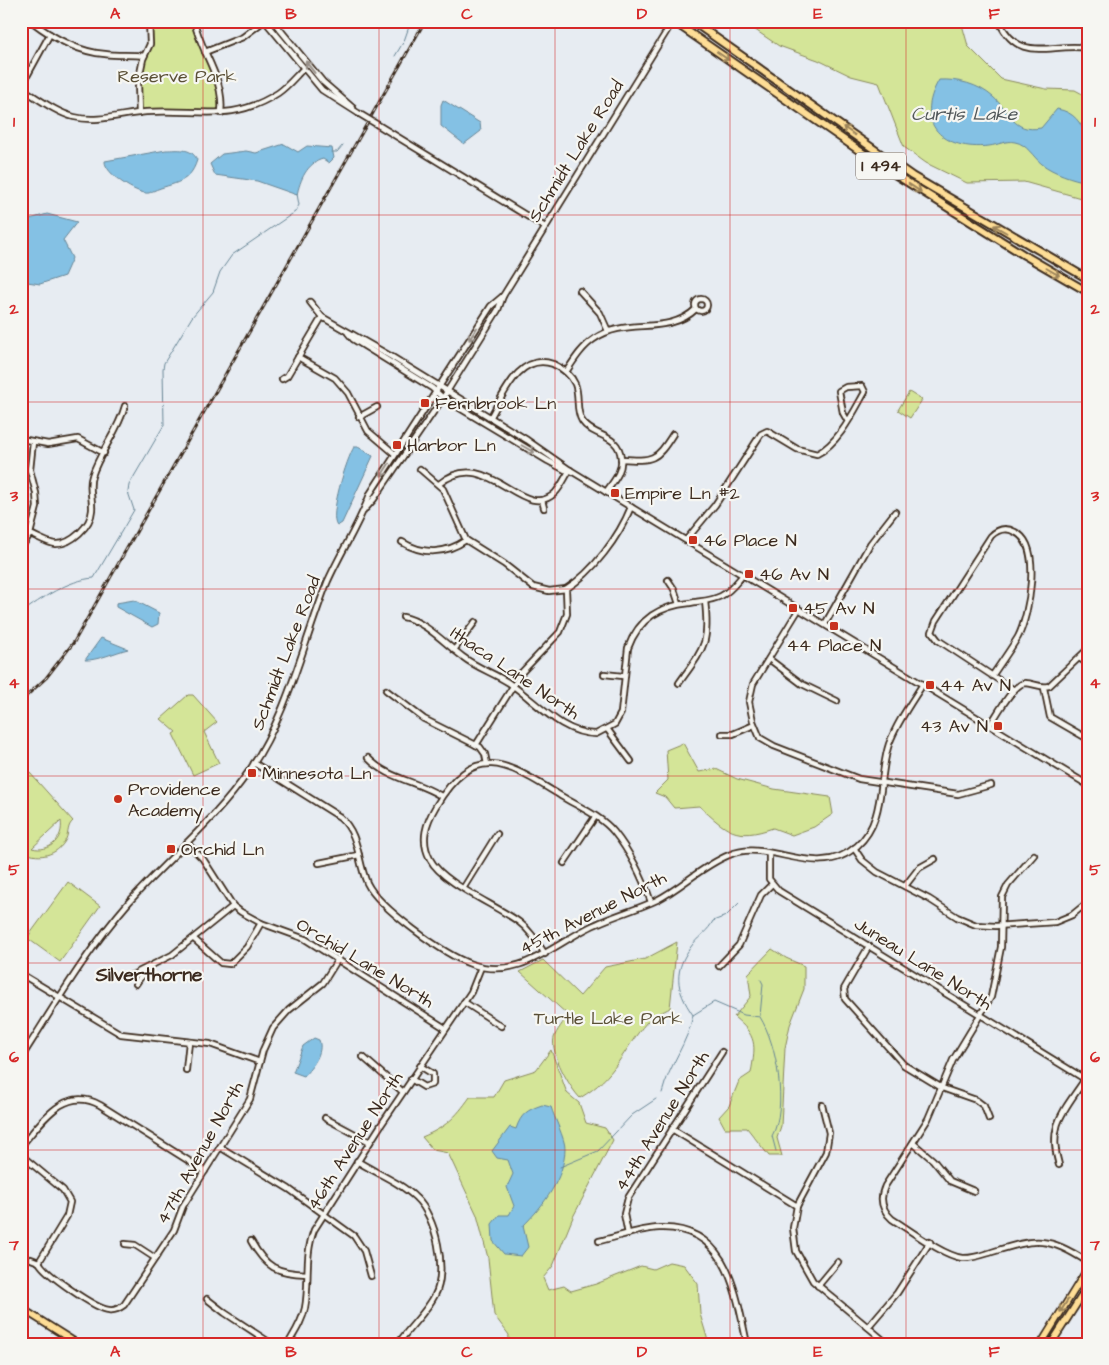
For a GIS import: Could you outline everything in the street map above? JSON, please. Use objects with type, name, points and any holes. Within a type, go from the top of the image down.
[{"type":"highway","name":"I 494","points":[[673,21],[880,165],[1024,255],[1088,292]]},
{"type":"highway","name":"I 494","points":[[692,21],[912,176],[1088,279]]},
{"type":"main road","points":[[1041,1344],[1088,1268]]},
{"type":"main road","points":[[1051,1344],[1088,1286]]},
{"type":"main road","points":[[21,1308],[68,1341],[78,1344]]},
{"type":"street","points":[[30,21],[71,46],[96,53],[144,56]]},
{"type":"street","points":[[140,112],[138,84],[144,56],[150,44],[149,21]]},
{"type":"street","points":[[194,21],[199,42],[217,78],[220,114]]},
{"type":"street","points":[[205,52],[243,36],[265,21],[303,69],[332,97],[545,227]]},
{"type":"street","points":[[274,21],[323,82],[358,112]]},
{"type":"street","name":"Schmidt Lake Road","points":[[365,509],[374,499],[447,392],[498,310],[503,296],[545,227],[673,21]]},
{"type":"street","points":[[999,21],[1011,39],[1027,49],[1070,46],[1088,48]]},
{"type":"street","points":[[50,34],[21,87],[55,109],[74,117],[97,119],[140,112],[220,114],[236,111],[263,101],[280,92],[303,69]]},
{"type":"street","points":[[580,291],[600,313],[608,331]]},
{"type":"street","name":"Schmidt Lake Road","points":[[21,1058],[88,955],[127,904],[233,794],[254,763],[290,693],[328,582],[365,509],[370,494],[491,306],[503,296]]},
{"type":"street","points":[[310,302],[322,317],[348,333],[355,335],[556,459],[570,470],[1088,785]]},
{"type":"street","points":[[566,372],[584,347],[608,331],[632,326],[664,326],[684,318],[696,309]]},
{"type":"street","points":[[282,379],[287,376],[322,317]]},
{"type":"street","points":[[348,333],[353,339],[443,398],[548,461],[565,470],[570,470]]},
{"type":"street","points":[[298,357],[335,378],[348,393],[359,417],[372,435],[395,454]]},
{"type":"street","points":[[490,418],[511,381],[526,366],[548,362],[566,372],[575,384],[578,409],[583,422],[593,431],[613,440],[622,459],[619,472],[606,492]]},
{"type":"street","points":[[686,540],[715,505],[757,440],[767,431],[797,449],[817,454],[833,442],[865,392],[862,386],[846,387],[839,392],[843,412],[847,420]]},
{"type":"street","points":[[30,534],[50,543],[59,544],[68,541],[84,528],[92,512],[91,478],[119,426],[125,406]]},
{"type":"street","points":[[359,417],[377,407]]},
{"type":"street","points":[[622,459],[646,460],[655,458],[662,452],[673,434]]},
{"type":"street","points":[[21,439],[48,444],[78,439],[104,453]]},
{"type":"street","points":[[21,548],[30,534],[37,507],[36,493],[30,470],[33,442]]},
{"type":"street","points":[[420,469],[439,484],[466,540],[504,564],[533,587],[549,591],[566,589],[582,577],[604,552],[632,507]]},
{"type":"street","points":[[439,484],[453,475],[477,473],[492,478],[528,499],[542,500],[555,493],[570,470]]},
{"type":"street","points":[[542,500],[544,508]]},
{"type":"street","points":[[826,624],[870,544],[895,512]]},
{"type":"street","points":[[992,676],[1018,636],[1032,580],[1026,541],[1022,535],[1002,529],[991,536],[936,621],[932,632],[938,640],[992,676],[1014,690]]},
{"type":"street","points":[[402,542],[410,547],[430,552],[450,549],[466,540]]},
{"type":"street","points":[[630,761],[608,730],[615,724],[621,713],[623,676],[628,648],[637,629],[651,615],[668,606],[705,601],[728,592],[743,574]]},
{"type":"street","points":[[668,580],[674,589],[679,604]]},
{"type":"street","points":[[476,745],[522,672],[560,632],[567,614],[566,589]]},
{"type":"street","points":[[679,683],[706,640],[708,625],[705,601]]},
{"type":"street","points":[[799,609],[750,692],[749,702],[754,725],[760,738],[774,746],[860,779],[958,794],[991,785]]},
{"type":"street","name":"Ithaca Lane North","points":[[403,617],[417,622],[479,669],[513,686],[539,708],[572,729],[589,734],[608,730]]},
{"type":"street","points":[[454,650],[475,622]]},
{"type":"street","points":[[990,725],[1014,690],[1025,683],[1044,688],[1053,684],[1088,649]]},
{"type":"street","points":[[1079,658],[1088,664]]},
{"type":"street","points":[[769,659],[802,684],[837,701]]},
{"type":"street","points":[[604,674],[623,676]]},
{"type":"street","points":[[719,966],[739,944],[761,895],[772,884],[768,872],[769,854],[818,861],[839,857],[854,848],[865,838],[875,820],[880,783],[890,743],[923,684]]},
{"type":"street","points":[[1044,688],[1050,717],[1088,739]]},
{"type":"street","points":[[386,690],[424,719],[483,750],[487,764]]},
{"type":"street","points":[[722,734],[733,734],[754,725]]},
{"type":"street","points":[[368,758],[387,774],[418,784],[441,796]]},
{"type":"street","points":[[254,763],[340,817],[353,834],[368,885],[385,907],[462,960],[481,967]]},
{"type":"street","points":[[545,954],[521,923],[440,872],[430,860],[425,845],[425,829],[441,796],[458,776],[472,768],[487,764],[506,765],[515,768],[608,825],[625,848],[651,902]]},
{"type":"street","points":[[564,863],[595,817]]},
{"type":"street","points":[[464,887],[497,834]]},
{"type":"street","name":"Orchid Lane North","points":[[187,843],[203,859],[233,906],[260,923],[298,936],[445,1028]]},
{"type":"street","points":[[854,848],[869,867],[966,922],[986,927],[1046,923],[1064,919],[1088,902]]},
{"type":"street","name":"45th Avenue North","points":[[481,967],[512,968],[545,954],[586,929],[651,902],[709,864],[732,853],[748,851],[769,854]]},
{"type":"street","points":[[319,863],[358,855]]},
{"type":"street","points":[[1034,855],[1004,891],[1000,904],[1001,948],[994,989],[981,1016],[953,1060],[933,1109],[882,1192],[882,1204],[892,1218],[955,1256],[969,1258],[1029,1241],[1050,1242],[1065,1248],[1088,1262]]},
{"type":"street","points":[[905,886],[920,868],[935,859]]},
{"type":"street","name":"Juneau Lane North","points":[[772,884],[784,895],[1086,1080]]},
{"type":"street","points":[[128,977],[194,939],[233,906]]},
{"type":"street","points":[[194,939],[221,963],[230,964],[247,947],[260,923]]},
{"type":"street","points":[[869,946],[844,989],[845,999],[904,1064],[942,1088],[976,1100],[984,1106],[989,1119]]},
{"type":"street","name":"47th Avenue North","points":[[38,1262],[47,1274],[100,1307],[114,1310],[128,1301],[174,1230],[183,1206],[250,1098],[267,1039],[273,1028],[289,1010],[323,983],[338,960]]},
{"type":"street","name":"46th Avenue North","points":[[288,1344],[302,1316],[311,1239],[323,1215],[402,1092],[464,1002],[476,983],[481,967]]},
{"type":"street","points":[[136,984],[146,968]]},
{"type":"street","points":[[21,974],[122,1034],[210,1044],[245,1059],[260,1062]]},
{"type":"street","points":[[464,1002],[501,1026]]},
{"type":"street","points":[[186,1070],[190,1042]]},
{"type":"street","name":"44th Avenue North","points":[[628,1234],[624,1214],[626,1204],[722,1052]]},
{"type":"street","points":[[363,1057],[402,1092]]},
{"type":"street","points":[[411,1079],[424,1087],[433,1084],[433,1074],[420,1066]]},
{"type":"street","points":[[1059,1165],[1054,1144],[1056,1126],[1086,1080]]},
{"type":"street","points":[[21,1146],[50,1112],[60,1104],[73,1099],[94,1102],[205,1171]]},
{"type":"street","points":[[822,1105],[828,1133],[826,1152],[798,1206],[793,1228],[796,1252],[806,1272],[818,1286],[888,1344]]},
{"type":"street","points":[[326,1118],[370,1142]]},
{"type":"street","points":[[672,1129],[798,1206]]},
{"type":"street","points":[[913,1143],[933,1160],[950,1181],[974,1191]]},
{"type":"street","points":[[220,1147],[289,1189],[323,1215],[347,1230],[360,1243],[368,1259],[371,1276]]},
{"type":"street","points":[[21,1155],[63,1190],[70,1202],[69,1212],[38,1262],[31,1259]]},
{"type":"street","points":[[357,1161],[408,1191],[421,1203],[430,1219],[440,1256],[440,1279],[435,1296],[398,1344]]},
{"type":"street","points":[[598,1241],[658,1228],[670,1228],[692,1234],[711,1246],[719,1254],[730,1274],[747,1344]]},
{"type":"street","points":[[251,1241],[260,1256],[271,1267],[286,1273],[307,1274]]},
{"type":"street","points":[[868,1327],[897,1293],[930,1242]]},
{"type":"street","points":[[125,1244],[135,1245],[155,1258]]},
{"type":"street","points":[[818,1286],[838,1262]]},
{"type":"street","points":[[207,1299],[225,1314],[272,1344]]},
{"type":"green space","name":"Reserve Park","points":[[149,21],[194,21],[217,79],[221,113],[139,113],[138,83],[150,44]]},
{"type":"green space","points":[[742,21],[961,21],[968,46],[1001,79],[1046,89],[1075,90],[1088,97],[1088,200],[1024,182],[967,183],[926,163],[904,147],[879,83],[851,76],[818,60],[779,46]]},
{"type":"green space","points":[[909,392],[922,400],[910,418],[898,410]]},
{"type":"green space","points":[[188,695],[193,695],[217,722],[204,732],[219,763],[193,775],[173,734],[176,732],[161,719]]},
{"type":"green space","points":[[683,743],[699,772],[716,769],[737,779],[774,789],[830,797],[833,814],[814,827],[792,835],[773,828],[749,834],[732,831],[717,822],[699,806],[674,808],[665,797],[655,793],[668,780],[666,750]]},
{"type":"green space","points":[[21,763],[73,821],[66,839],[52,853],[40,856],[21,850]],"holes":[[[61,821],[58,838],[50,846],[39,849],[32,848]]]},
{"type":"green space","points":[[68,882],[100,906],[60,962],[27,938]]},
{"type":"green space","name":"Turtle Lake Park","points":[[677,942],[670,1008],[649,1020],[611,1072],[592,1090],[580,1098],[571,1087],[555,1052],[555,1035],[568,1015],[520,972],[543,960],[580,996],[605,967],[645,959]]},
{"type":"green space","points":[[772,949],[804,966],[804,989],[790,1025],[785,1048],[781,1126],[777,1138],[782,1156],[769,1156],[747,1128],[725,1128],[719,1117],[729,1106],[739,1081],[751,1073],[754,1055],[753,1041],[751,1035],[734,1017],[751,996],[748,974]]},
{"type":"green space","points":[[551,1050],[567,1093],[579,1103],[586,1123],[605,1128],[613,1140],[573,1217],[553,1266],[543,1278],[548,1290],[564,1286],[571,1291],[596,1284],[641,1266],[653,1269],[669,1262],[684,1265],[698,1284],[700,1314],[709,1344],[508,1344],[509,1335],[494,1315],[488,1258],[477,1215],[448,1153],[433,1150],[422,1137],[449,1121],[460,1111],[470,1097],[494,1097],[504,1080],[536,1070]]},
{"type":"water","name":"Curtis Lake","points":[[939,80],[953,80],[987,92],[1013,120],[1031,129],[1041,128],[1057,109],[1077,119],[1086,138],[1088,182],[1052,170],[1042,164],[1019,143],[1008,142],[989,146],[973,146],[959,144],[947,139],[937,131],[932,122],[930,110],[932,96]]},
{"type":"water","points":[[443,100],[480,123],[481,131],[464,144],[441,126],[441,105]]},
{"type":"water","points":[[284,144],[298,152],[307,146],[332,148],[334,158],[329,163],[323,159],[317,161],[309,168],[302,178],[297,195],[257,181],[215,175],[210,164],[222,154],[246,151],[256,153]]},
{"type":"water","points":[[166,150],[188,151],[197,160],[189,175],[184,179],[149,193],[137,191],[122,182],[106,166],[105,161]]},
{"type":"water","points":[[24,212],[30,219],[47,214],[77,222],[63,240],[72,258],[64,276],[40,284],[21,281],[21,213]]},
{"type":"water","points":[[354,447],[358,447],[373,456],[342,523],[337,526],[335,511],[337,500],[343,474]]},
{"type":"water","points":[[134,600],[159,613],[158,624],[152,627],[116,607],[116,603]]},
{"type":"water","points":[[101,638],[128,649],[100,658],[85,660]]},
{"type":"water","points":[[314,1038],[319,1040],[320,1050],[314,1064],[304,1076],[293,1072],[303,1046]]},
{"type":"water","points":[[542,1105],[551,1107],[563,1139],[565,1148],[564,1159],[552,1191],[523,1226],[528,1247],[521,1256],[504,1254],[493,1241],[492,1224],[499,1215],[509,1215],[514,1206],[507,1187],[513,1174],[508,1160],[497,1158],[492,1151],[510,1127],[516,1129],[525,1113]]},
{"type":"waterway","points":[[395,56],[404,41],[411,21]]},
{"type":"waterway","points":[[331,152],[337,152],[343,145]]},
{"type":"waterway","points":[[21,613],[65,586],[84,579],[94,578],[134,510],[128,492],[129,485],[164,425],[164,363],[192,317],[213,292],[220,272],[232,255],[295,212],[299,205],[297,194]]},
{"type":"waterway","points":[[662,1093],[691,1025],[693,1015],[687,1006],[680,988],[679,971],[682,962],[693,944],[709,928],[713,921],[726,916],[739,903]]},
{"type":"waterway","points":[[760,1016],[763,984],[761,980]]},
{"type":"waterway","points":[[693,1015],[714,1002],[744,1015],[760,1017],[771,1043],[778,1076],[779,1109],[777,1124],[772,1136],[776,1151]]},
{"type":"waterway","points":[[560,1167],[598,1151],[632,1115],[656,1099]]},
{"type":"railway","points":[[21,701],[46,678],[74,642],[425,21]]},
{"type":"place","name":"Fernbrook Ln","points":[[425,403]]},
{"type":"place","name":"Harbor Ln","points":[[397,445]]},
{"type":"place","name":"Empire Ln #2","points":[[615,493]]},
{"type":"place","name":"46 Place N","points":[[693,540]]},
{"type":"place","name":"46 Av N","points":[[749,574]]},
{"type":"place","name":"45 Av N","points":[[793,608]]},
{"type":"place","name":"44 Place N","points":[[834,626]]},
{"type":"place","name":"44 Av N","points":[[930,685]]},
{"type":"place","name":"43 Av N","points":[[998,726]]},
{"type":"place","name":"Minnesota Ln","points":[[252,773]]},
{"type":"place","name":"Providence Academy","points":[[118,799]]},
{"type":"place","name":"Orchid Ln","points":[[171,849]]},
{"type":"district","name":"Silverthorne","points":[[149,975]]}]
